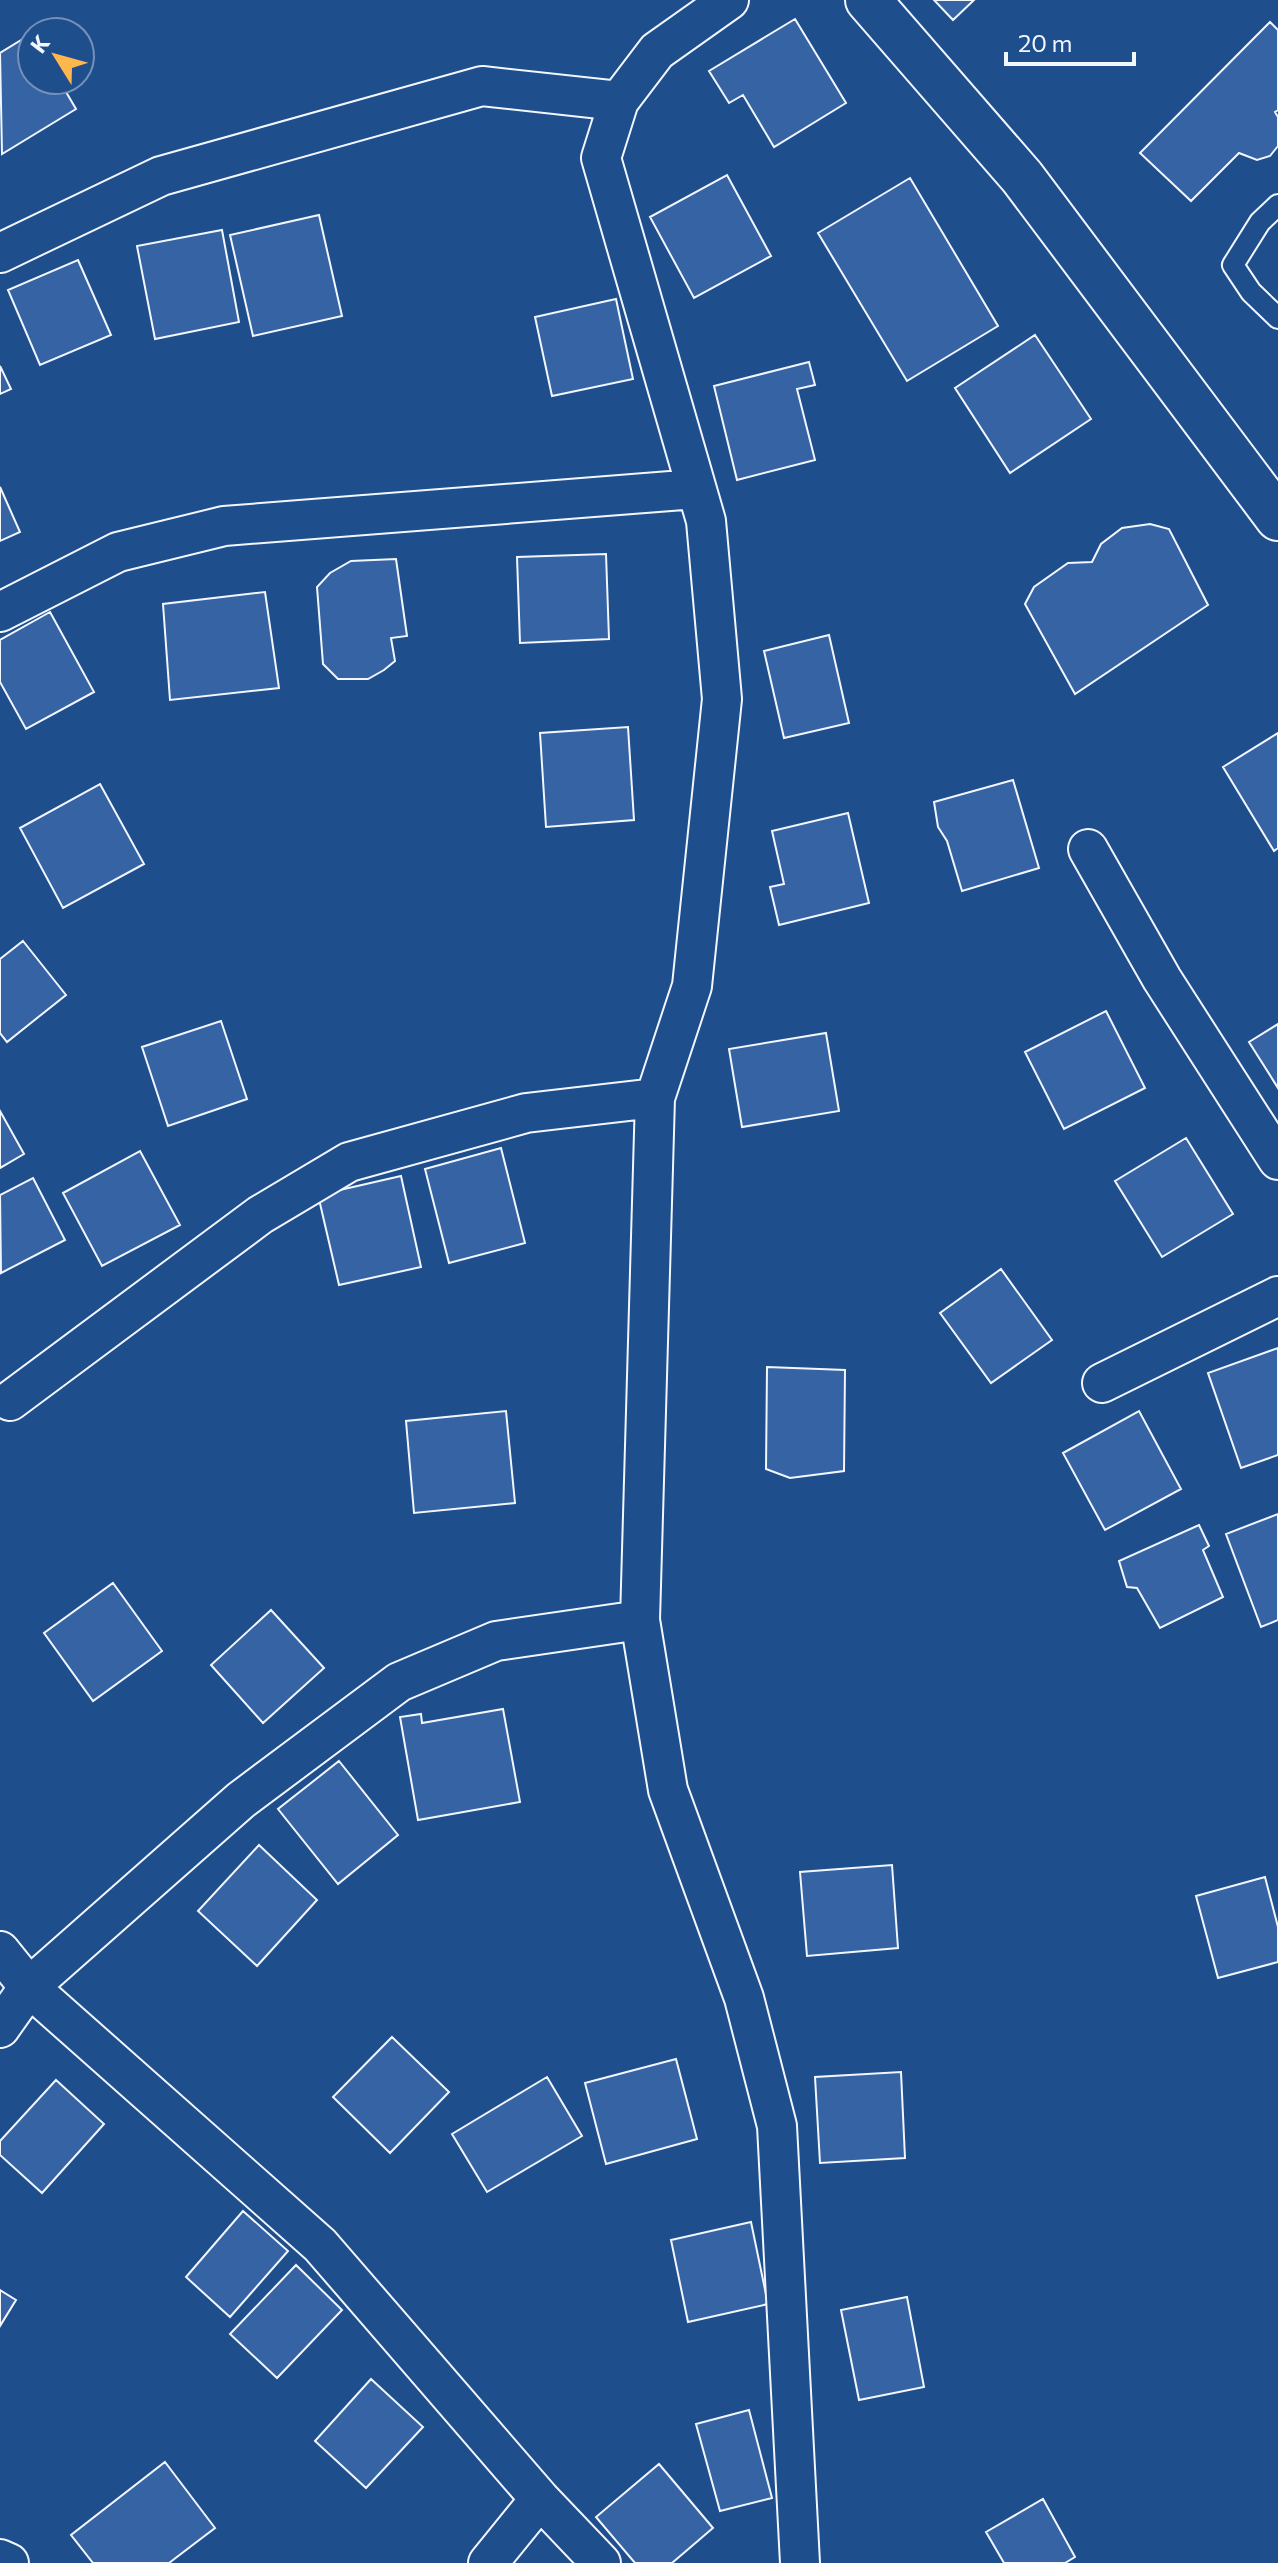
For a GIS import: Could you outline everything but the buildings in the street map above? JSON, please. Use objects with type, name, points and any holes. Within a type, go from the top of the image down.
[{"type":"street","points":[[729,0],[657,51],[619,101],[601,158],[706,521],[722,699],[692,986],[655,1098],[640,1620],[668,1790],[744,1998],[777,2126],[800,2563]]},
{"type":"street","points":[[868,0],[1022,177],[1278,518]]},
{"type":"street","points":[[0,253],[161,176],[482,86],[619,101]]},
{"type":"street","points":[[0,612],[118,552],[224,526],[696,489]]},
{"type":"street","points":[[1088,849],[1162,979],[1278,1160]]},
{"type":"street","points":[[10,1401],[260,1215],[349,1162],[526,1113],[655,1098]]},
{"type":"street","points":[[1102,1383],[1278,1296]]},
{"type":"street","points":[[0,2028],[29,1987],[241,1800],[399,1682],[496,1641],[640,1620]]},
{"type":"street","points":[[0,1951],[29,1987],[320,2245],[540,2499],[601,2563]]},
{"type":"street","points":[[488,2563],[540,2499]]},
{"type":"street","points":[[0,2559],[9,2563]]},
{"type":"lane","points":[[1278,205],[1260,222],[1233,265],[1251,292],[1278,318]]}]
